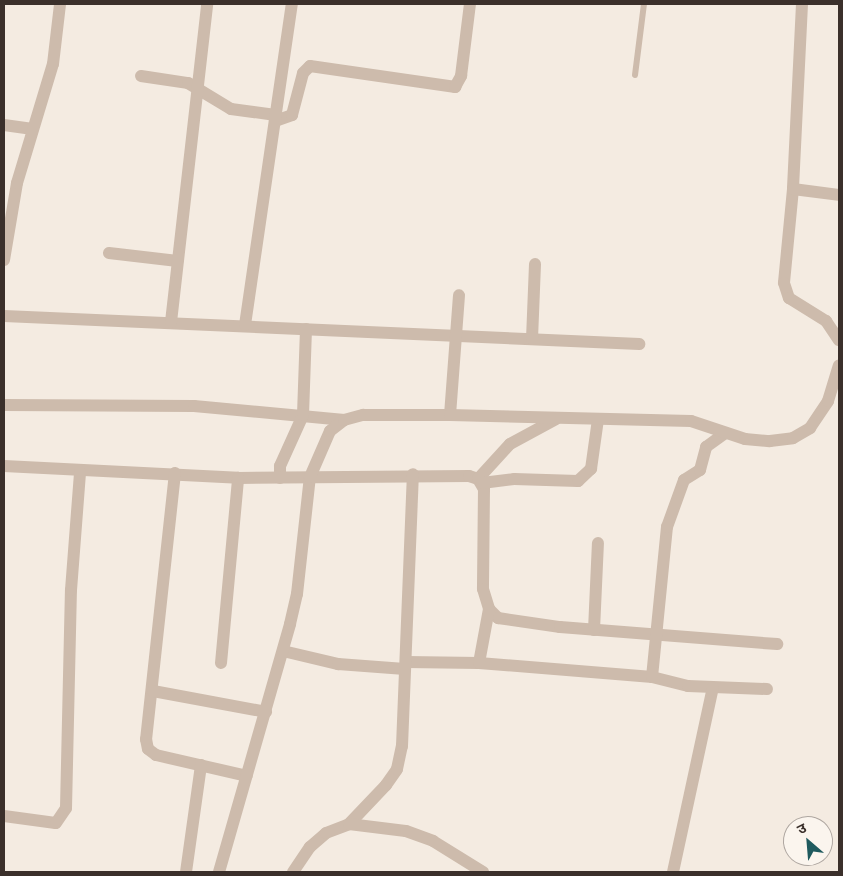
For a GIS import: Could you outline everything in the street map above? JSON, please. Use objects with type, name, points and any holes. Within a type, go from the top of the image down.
[{"type":"street","points":[[4,260],[17,183],[53,64],[60,4]]},
{"type":"street","points":[[171,322],[207,4]]},
{"type":"street","points":[[244,325],[292,4]]},
{"type":"street","points":[[141,76],[197,87],[231,109],[275,118],[292,115],[303,73],[310,66],[455,87],[461,76],[470,4]]},
{"type":"street","points":[[802,4],[786,292],[794,304],[830,325],[839,340]]},
{"type":"street","points":[[4,125],[33,129]]},
{"type":"street","points":[[793,189],[839,195]]},
{"type":"street","points":[[108,253],[178,261]]},
{"type":"street","points":[[532,339],[535,264]]},
{"type":"street","points":[[450,415],[459,295]]},
{"type":"street","points":[[4,316],[244,325],[455,337],[639,344]]},
{"type":"street","points":[[280,478],[280,466],[303,415],[306,328]]},
{"type":"street","points":[[4,405],[194,406],[344,420],[363,415],[450,415],[691,421],[725,433],[770,441],[793,438],[810,428],[820,416],[839,366]]},
{"type":"street","points":[[479,663],[489,609],[483,589],[480,481],[510,444],[557,418]]},
{"type":"street","points":[[219,872],[266,712],[297,594],[310,477],[330,431],[344,420]]},
{"type":"street","points":[[4,466],[80,472],[175,473],[238,478],[413,474],[480,481],[514,479],[578,481],[591,469],[598,420]]},
{"type":"street","points":[[652,677],[667,527],[684,480],[700,470],[706,447],[725,433]]},
{"type":"street","points":[[4,816],[56,823],[66,808],[71,590],[80,472]]},
{"type":"street","points":[[175,473],[153,691],[146,739],[148,749],[156,755],[247,776]]},
{"type":"street","points":[[350,824],[397,769],[406,665],[413,474]]},
{"type":"street","points":[[221,663],[238,478]]},
{"type":"street","points":[[594,630],[598,543]]},
{"type":"street","points":[[489,609],[498,618],[594,630],[777,644]]},
{"type":"street","points":[[282,651],[338,664],[479,663],[652,677],[688,686],[767,689]]},
{"type":"street","points":[[673,872],[713,687]]},
{"type":"street","points":[[153,691],[266,712]]},
{"type":"street","points":[[186,872],[201,765]]},
{"type":"street","points":[[293,872],[310,847],[326,833],[350,824],[382,827],[424,838],[483,872]]},
{"type":"lane","points":[[635,75],[644,4]]}]
